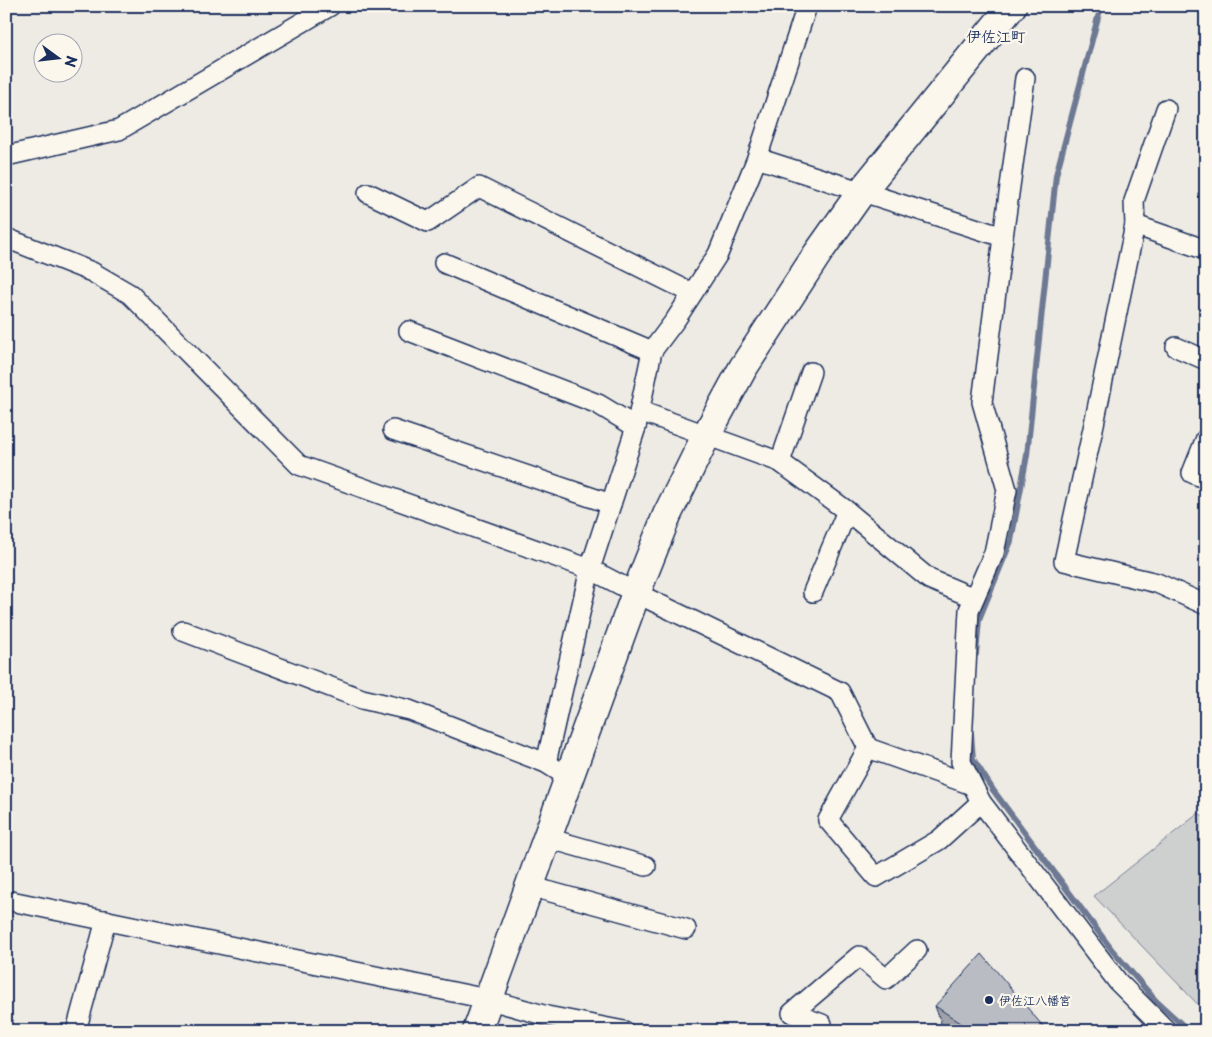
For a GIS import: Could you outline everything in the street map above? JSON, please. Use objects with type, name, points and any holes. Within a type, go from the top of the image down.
[{"type":"street","points":[[6,156],[119,130],[330,6]]},
{"type":"street","points":[[546,763],[590,568],[638,419],[652,351],[676,319],[718,254],[757,158],[807,6]]},
{"type":"street","points":[[477,1031],[487,999],[636,593],[667,515],[706,436],[742,368],[818,253],[862,191],[1012,6]]},
{"type":"street","points":[[1025,78],[982,402],[1007,490],[994,553],[968,610],[961,762],[976,794],[1118,982],[1167,1031]]},
{"type":"street","points":[[1166,109],[1134,200],[1135,225],[1064,561],[1157,583],[1206,605]]},
{"type":"street","points":[[757,158],[1003,237]]},
{"type":"street","points":[[368,193],[428,222],[479,187],[692,293]]},
{"type":"street","points":[[1135,225],[1206,250]]},
{"type":"street","points":[[6,238],[92,272],[130,294],[299,465],[590,568],[636,593],[840,692],[868,748],[976,794]]},
{"type":"street","points":[[444,263],[652,351]]},
{"type":"street","points":[[409,331],[638,419],[706,436],[780,462],[847,511],[929,579],[974,598]]},
{"type":"street","points":[[1176,347],[1206,360]]},
{"type":"street","points":[[780,462],[811,372]]},
{"type":"street","points":[[393,430],[611,504]]},
{"type":"street","points":[[1206,438],[1192,473],[1206,479]]},
{"type":"street","points":[[813,592],[847,511]]},
{"type":"street","points":[[183,631],[362,698],[409,710],[546,763],[569,777]]},
{"type":"street","points":[[868,748],[828,820],[876,877],[940,840],[976,794]]},
{"type":"street","points":[[547,838],[646,866]]},
{"type":"street","points":[[529,886],[686,929]]},
{"type":"street","points":[[6,900],[487,999],[547,1016],[624,1031]]},
{"type":"street","points":[[76,1031],[106,920]]},
{"type":"street","points":[[820,1031],[822,1024],[792,1013],[858,956],[886,980],[917,950]]},
{"type":"shaded area","points":[[1199,813],[1206,819],[1206,1013],[1094,896]]},
{"type":"building","points":[[982,954],[1047,1031],[973,1031],[935,1006]]},
{"type":"waterway","points":[[976,654],[979,619],[1011,541],[1027,455],[1056,175],[1101,6]]},
{"type":"waterway","points":[[971,734],[973,759],[993,790],[1112,950],[1156,1001],[1189,1031]]},
{"type":"place","name":"伊佐江八幡宮","points":[[989,1000]]},
{"type":"district","name":"伊佐江町","points":[[996,35]]}]
